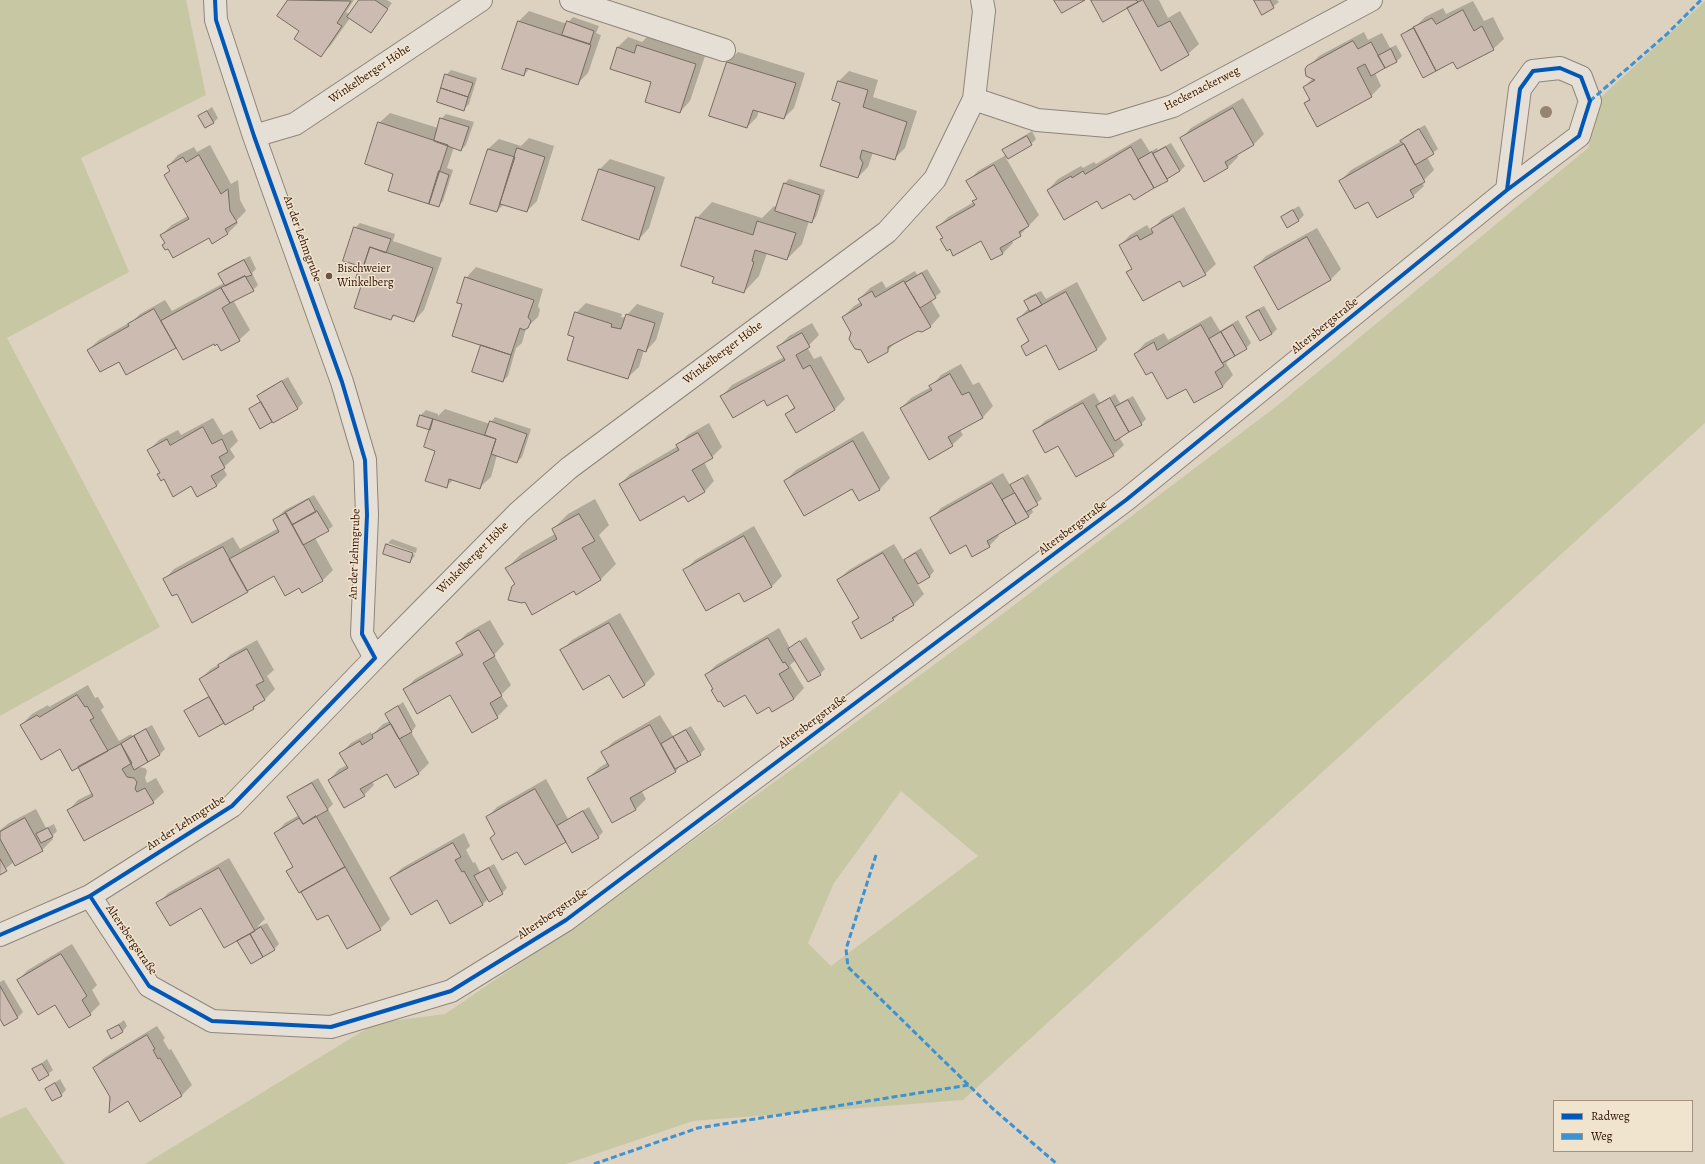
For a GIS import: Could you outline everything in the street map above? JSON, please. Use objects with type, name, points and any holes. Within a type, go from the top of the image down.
[{"type":"street","name":"An der Lehmgrube","points":[[0,935],[90,896],[232,806],[375,658],[362,634],[367,515],[365,460],[342,382],[254,136],[216,20],[215,0]]},
{"type":"street","name":"Winkelberger Höhe","points":[[254,136],[295,124],[481,0]]},
{"type":"street","points":[[571,0],[724,50]]},
{"type":"street","name":"Winkelberger Höhe","points":[[375,658],[519,512],[569,468],[887,232],[935,180],[974,99],[984,11],[982,0]]},
{"type":"street","name":"Heckenackerweg","points":[[974,99],[1037,120],[1108,126],[1173,106],[1371,0]]},
{"type":"street","name":"Altersbergstraße","points":[[90,896],[149,986],[212,1021],[331,1027],[451,991],[566,920],[1120,505],[1507,190],[1579,136],[1590,101],[1581,77],[1560,68],[1533,71],[1520,89],[1507,190]]},
{"type":"green space","points":[[0,0],[186,0],[206,95],[81,158],[129,272],[7,338],[160,627],[0,716]]},
{"type":"green space","points":[[1705,1],[1705,423],[963,1100],[693,1121],[566,1164],[145,1164],[376,1023],[445,1014],[577,924],[751,799],[976,634],[1278,405],[1588,148],[1599,99]],"holes":[[[901,791],[978,856],[831,966],[808,943],[834,883]]]},
{"type":"green space","points":[[26,1107],[65,1164],[0,1164],[0,1118]]},
{"type":"building","points":[[288,0],[351,1],[337,23],[342,26],[321,57],[294,39],[299,31],[277,16]]},
{"type":"building","points":[[359,0],[375,0],[388,9],[371,33],[347,17]]},
{"type":"building","points":[[1054,0],[1085,0],[1062,13]]},
{"type":"building","points":[[1091,0],[1136,0],[1138,2],[1103,22]]},
{"type":"building","points":[[1143,0],[1158,27],[1170,21],[1189,55],[1161,71],[1127,8]]},
{"type":"building","points":[[1254,0],[1270,0],[1274,8],[1262,15]]},
{"type":"building","points":[[1463,10],[1474,31],[1482,26],[1494,50],[1457,69],[1453,62],[1436,71],[1413,27],[1432,18],[1436,24]]},
{"type":"building","points":[[518,21],[591,45],[578,85],[526,68],[524,76],[502,69]]},
{"type":"building","points":[[567,21],[594,31],[590,44],[562,35]]},
{"type":"building","points":[[1414,28],[1436,71],[1423,78],[1401,35]]},
{"type":"building","points":[[1353,41],[1358,49],[1371,42],[1385,68],[1371,76],[1365,64],[1357,68],[1372,97],[1317,127],[1304,103],[1310,100],[1303,87],[1315,80],[1306,76],[1305,69],[1307,66]]},
{"type":"building","points":[[637,45],[696,64],[680,113],[645,102],[651,82],[610,69],[617,47],[634,53]]},
{"type":"building","points":[[1391,49],[1397,62],[1385,68],[1378,56]]},
{"type":"building","points":[[727,62],[796,83],[784,119],[753,110],[747,128],[709,116]]},
{"type":"building","points":[[445,74],[473,83],[468,97],[441,88]]},
{"type":"building","points":[[838,81],[868,90],[863,107],[907,122],[895,160],[862,150],[860,158],[863,163],[858,178],[820,166],[840,103],[832,100]]},
{"type":"building","points":[[441,88],[468,97],[464,111],[437,102]]},
{"type":"building","points":[[1233,108],[1254,145],[1225,162],[1228,168],[1204,182],[1180,138]]},
{"type":"building","points":[[207,111],[214,123],[205,128],[198,116]]},
{"type":"building","points":[[440,118],[469,127],[461,151],[434,141]]},
{"type":"building","points":[[378,122],[448,145],[429,204],[388,191],[393,174],[365,164]]},
{"type":"building","points":[[1419,129],[1434,154],[1415,165],[1404,144],[1400,141]]},
{"type":"building","points":[[1027,136],[1032,145],[1008,159],[1002,150]]},
{"type":"building","points":[[1404,144],[1425,182],[1410,190],[1414,197],[1377,218],[1368,202],[1355,209],[1339,181]]},
{"type":"building","points":[[1131,147],[1154,188],[1134,200],[1130,194],[1102,209],[1097,201],[1064,220],[1047,190],[1071,176],[1072,178],[1083,171],[1085,174]]},
{"type":"building","points":[[1166,147],[1180,171],[1167,179],[1153,154]]},
{"type":"building","points":[[517,148],[545,157],[527,212],[500,204]]},
{"type":"building","points":[[488,149],[515,157],[497,212],[470,204]]},
{"type":"building","points":[[1152,152],[1168,181],[1154,188],[1138,160]]},
{"type":"building","points":[[199,155],[221,194],[228,189],[230,211],[237,222],[225,229],[228,234],[212,244],[209,238],[173,258],[168,249],[165,250],[162,245],[165,243],[160,235],[189,219],[164,175],[170,171],[167,166],[183,157],[186,162]]},
{"type":"building","points":[[994,165],[1029,226],[1019,232],[1021,236],[1000,248],[1003,254],[991,260],[981,241],[953,256],[950,249],[947,251],[940,239],[943,238],[936,227],[975,205],[972,201],[977,199],[966,181]]},
{"type":"building","points":[[599,169],[655,187],[639,240],[582,220]]},
{"type":"building","points":[[439,171],[449,175],[439,207],[429,204]]},
{"type":"building","points":[[784,183],[820,195],[812,223],[775,211]]},
{"type":"building","points":[[1293,210],[1299,221],[1287,228],[1281,217]]},
{"type":"building","points":[[1173,216],[1206,275],[1183,287],[1180,281],[1143,301],[1126,272],[1132,269],[1119,245],[1137,235],[1140,240],[1153,233],[1151,229]]},
{"type":"building","points":[[696,217],[753,235],[757,221],[796,233],[787,260],[755,250],[752,261],[754,262],[744,293],[712,283],[714,277],[681,266]]},
{"type":"building","points":[[354,227],[391,239],[386,253],[370,247],[363,267],[343,261]]},
{"type":"building","points":[[1307,237],[1331,280],[1278,310],[1254,267]]},
{"type":"building","points":[[370,247],[433,268],[414,322],[393,315],[391,320],[354,308],[362,283],[355,280],[360,266],[363,267]]},
{"type":"building","points":[[244,260],[252,275],[245,276],[225,286],[218,274]]},
{"type":"building","points":[[922,273],[936,298],[920,308],[905,283]]},
{"type":"building","points":[[245,276],[254,291],[230,303],[221,288]]},
{"type":"building","points":[[465,277],[534,300],[528,317],[531,321],[528,328],[524,330],[520,328],[511,355],[452,336],[462,304],[457,303]]},
{"type":"building","points":[[904,281],[931,327],[922,332],[918,331],[888,347],[888,352],[868,363],[861,350],[855,349],[849,339],[851,333],[842,317],[862,305],[858,299],[872,291],[875,297]]},
{"type":"building","points":[[221,288],[230,303],[222,308],[240,341],[221,351],[217,344],[215,346],[214,344],[183,360],[161,321]]},
{"type":"building","points":[[1066,292],[1097,350],[1059,370],[1046,345],[1026,356],[1021,346],[1029,341],[1017,319]]},
{"type":"building","points":[[1036,295],[1042,305],[1030,312],[1024,301]]},
{"type":"building","points":[[154,309],[176,348],[126,375],[119,362],[100,372],[87,350],[129,326],[128,324]]},
{"type":"building","points":[[1259,310],[1272,334],[1260,341],[1246,317]]},
{"type":"building","points":[[575,312],[612,324],[611,327],[621,329],[626,314],[655,323],[646,352],[638,349],[628,379],[567,360],[574,337],[568,335]]},
{"type":"building","points":[[1201,325],[1224,366],[1215,372],[1223,387],[1194,403],[1186,389],[1167,399],[1152,372],[1146,375],[1134,354],[1154,342],[1157,350]]},
{"type":"building","points":[[1233,325],[1247,349],[1235,356],[1221,332]]},
{"type":"building","points":[[1221,332],[1235,356],[1222,363],[1209,339]]},
{"type":"building","points":[[802,333],[810,347],[796,355],[803,369],[810,365],[835,410],[796,433],[785,414],[795,408],[787,395],[767,406],[764,400],[733,418],[720,396],[785,360],[777,347]]},
{"type":"building","points":[[481,345],[511,355],[503,382],[472,372]]},
{"type":"building","points":[[950,374],[962,395],[969,392],[983,418],[948,437],[953,446],[929,460],[900,408],[932,390],[929,386]]},
{"type":"building","points":[[282,381],[298,409],[273,423],[257,396]]},
{"type":"building","points":[[1110,398],[1129,432],[1115,441],[1096,406]]},
{"type":"building","points":[[1128,400],[1142,425],[1129,432],[1115,407]]},
{"type":"building","points":[[261,402],[272,422],[260,429],[249,409]]},
{"type":"building","points":[[1083,403],[1114,456],[1076,477],[1058,446],[1045,453],[1033,431]]},
{"type":"building","points":[[420,415],[433,419],[430,430],[417,426]]},
{"type":"building","points":[[433,419],[496,439],[480,489],[449,479],[447,488],[425,481],[435,451],[424,447]]},
{"type":"building","points":[[490,421],[527,434],[517,463],[491,454],[496,439],[485,435]]},
{"type":"building","points":[[203,427],[212,444],[222,439],[228,452],[219,457],[225,468],[211,476],[217,486],[197,497],[191,486],[173,497],[164,479],[161,481],[157,474],[160,473],[147,450],[167,439],[170,445]]},
{"type":"building","points":[[698,433],[713,458],[692,470],[705,492],[688,502],[684,496],[640,521],[619,484],[679,450],[676,445]]},
{"type":"building","points":[[853,441],[880,490],[859,501],[852,489],[804,516],[784,481]]},
{"type":"building","points":[[1023,478],[1038,505],[1026,512],[1010,485]]},
{"type":"building","points":[[992,483],[1016,524],[987,541],[990,547],[972,557],[966,545],[950,554],[930,518]]},
{"type":"building","points":[[1015,493],[1029,517],[1016,524],[1002,500]]},
{"type":"building","points":[[309,499],[316,512],[292,525],[285,513]]},
{"type":"building","points":[[317,511],[329,531],[303,545],[292,525]]},
{"type":"building","points":[[286,513],[323,581],[302,593],[299,588],[285,596],[274,576],[247,591],[229,559],[279,532],[273,520]]},
{"type":"building","points":[[579,514],[595,541],[582,548],[601,580],[576,595],[574,591],[532,615],[525,602],[522,603],[508,600],[512,586],[515,584],[505,568],[557,539],[552,529]]},
{"type":"building","points":[[744,536],[772,587],[744,602],[739,593],[706,611],[683,570]]},
{"type":"building","points":[[386,544],[413,553],[410,563],[383,554]]},
{"type":"building","points":[[223,547],[248,592],[192,623],[177,594],[172,596],[163,579]]},
{"type":"building","points":[[883,553],[914,605],[892,618],[894,620],[861,639],[852,622],[859,618],[837,580]]},
{"type":"building","points":[[916,553],[930,577],[918,584],[904,560]]},
{"type":"building","points":[[609,623],[645,685],[623,698],[609,675],[583,690],[560,650]]},
{"type":"building","points":[[479,630],[495,656],[483,663],[502,696],[490,703],[498,718],[472,733],[450,695],[417,714],[403,689],[463,655],[456,643]]},
{"type":"building","points":[[768,638],[783,663],[785,662],[789,668],[779,674],[794,699],[772,712],[769,707],[757,714],[745,695],[724,707],[720,701],[718,702],[705,675]]},
{"type":"building","points":[[800,641],[821,675],[808,682],[788,649]]},
{"type":"building","points":[[247,649],[264,681],[256,685],[265,700],[253,707],[254,709],[225,725],[199,679],[219,667],[218,665]]},
{"type":"building","points":[[77,695],[85,707],[87,706],[94,718],[90,720],[108,751],[72,771],[60,749],[41,760],[20,725],[37,715],[39,717]]},
{"type":"building","points":[[209,697],[224,723],[199,737],[184,711]]},
{"type":"building","points":[[398,706],[412,732],[399,739],[385,714]]},
{"type":"building","points":[[391,724],[419,774],[395,788],[387,774],[360,789],[365,796],[344,808],[328,780],[348,768],[339,753],[360,741],[362,745],[373,738],[372,735]]},
{"type":"building","points":[[650,725],[676,772],[630,798],[636,810],[612,823],[587,778],[609,766],[601,752]]},
{"type":"building","points":[[146,729],[160,755],[148,762],[134,736]]},
{"type":"building","points":[[686,730],[701,755],[688,762],[673,737]]},
{"type":"building","points":[[134,736],[148,762],[134,770],[121,744]]},
{"type":"building","points":[[673,737],[688,762],[675,769],[661,744]]},
{"type":"building","points":[[121,744],[132,763],[122,769],[127,777],[134,778],[137,782],[135,789],[137,792],[145,788],[154,803],[84,841],[67,810],[93,796],[78,767]]},
{"type":"building","points":[[312,783],[328,810],[303,824],[287,797]]},
{"type":"building","points":[[535,789],[566,842],[525,865],[517,852],[502,860],[490,838],[495,834],[486,817]]},
{"type":"building","points":[[583,811],[599,838],[572,853],[557,826]]},
{"type":"building","points":[[316,816],[345,867],[299,893],[286,871],[293,867],[274,833],[299,818],[303,824]]},
{"type":"building","points":[[25,818],[43,851],[15,866],[0,839],[0,832]]},
{"type":"building","points":[[48,828],[53,837],[41,843],[36,834]]},
{"type":"building","points":[[453,843],[461,857],[455,860],[462,872],[464,871],[483,905],[450,924],[437,900],[411,915],[390,878]]},
{"type":"building","points":[[0,859],[7,871],[0,875]]},
{"type":"building","points":[[345,867],[381,930],[347,949],[328,915],[317,920],[301,892]]},
{"type":"building","points":[[219,868],[255,931],[224,948],[201,908],[170,926],[156,903]]},
{"type":"building","points":[[489,868],[503,894],[489,902],[474,876]]},
{"type":"building","points":[[261,927],[275,950],[263,957],[250,934]]},
{"type":"building","points":[[250,934],[263,957],[251,964],[237,941]]},
{"type":"building","points":[[61,954],[87,996],[82,1000],[91,1015],[69,1028],[55,1005],[38,1015],[17,980]]},
{"type":"building","points":[[0,986],[18,1018],[4,1026],[0,1019]]},
{"type":"building","points":[[119,1025],[123,1032],[111,1039],[107,1031]]},
{"type":"building","points":[[147,1035],[155,1049],[153,1050],[158,1059],[160,1058],[182,1096],[140,1122],[128,1101],[109,1113],[110,1097],[93,1068]]},
{"type":"building","points":[[42,1064],[49,1075],[39,1081],[32,1069]]},
{"type":"building","points":[[55,1083],[62,1096],[52,1101],[45,1089]]},
{"type":"marked path","points":[[1590,101],[1667,34],[1701,0]]},
{"type":"marked path","points":[[876,855],[846,949],[848,967],[992,1108],[1057,1164]]},
{"type":"marked path","points":[[594,1164],[698,1128],[969,1085]]},
{"type":"cycle path","points":[[0,935],[90,896],[232,806],[375,658],[362,634],[367,515],[365,460],[342,382],[254,136],[216,20],[215,0]]},
{"type":"cycle path","points":[[90,896],[149,986],[212,1021],[331,1027],[451,991],[566,920],[1126,500],[1507,190],[1579,136],[1590,101],[1581,77],[1560,68],[1533,71],[1520,89],[1507,190]]},
{"type":"place","name":"Bischweier Winkelberg","points":[[329,276]]}]
